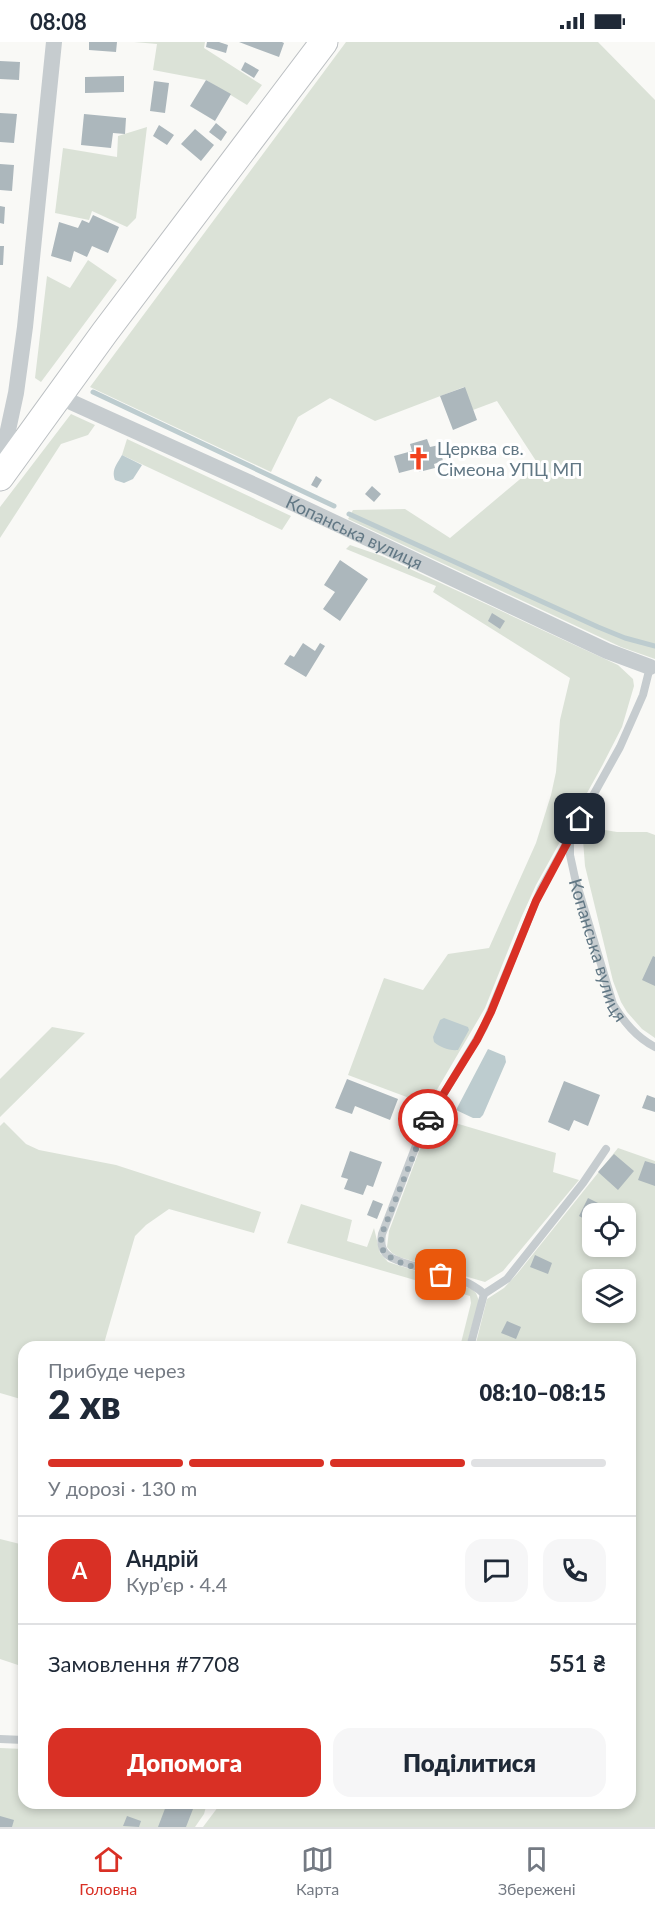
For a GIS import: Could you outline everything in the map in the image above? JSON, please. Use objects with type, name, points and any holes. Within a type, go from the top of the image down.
[{"type":"highway","points":[[0,477],[105,332],[324,42]]},
{"type":"street","points":[[0,467],[16,393],[25,327],[54,42]]},
{"type":"street","name":"Копанська вулиця","points":[[60,397],[226,472],[607,651],[652,668]]},
{"type":"lane","name":"Копанська вулиця","points":[[484,1294],[463,1281],[392,1258],[383,1250],[382,1234],[422,1130],[477,1040],[491,1012],[536,901],[620,747],[652,668]]},
{"type":"lane","name":"Копанська вулиця","points":[[570,837],[570,855],[575,878],[613,1004],[633,1031],[655,1047]]},
{"type":"lane","points":[[472,1341],[484,1294],[507,1279],[576,1192],[606,1149]]},
{"type":"lane","points":[[0,1739],[18,1740]]},
{"type":"shaded area","points":[[134,42],[205,42],[204,48],[262,85],[247,105],[206,80],[153,70],[157,44]]},
{"type":"shaded area","points":[[346,42],[598,42],[655,100],[655,659],[621,647],[348,519],[353,510],[405,509],[450,538],[538,464],[497,401],[473,410],[464,387],[375,421],[330,398],[298,417],[271,472],[90,387]]},
{"type":"shaded area","points":[[147,127],[136,218],[127,227],[92,211],[89,220],[55,213],[63,148],[117,157],[118,136]]},
{"type":"shaded area","points":[[88,260],[117,280],[41,382],[35,378],[47,276],[70,288]]},
{"type":"shaded area","points":[[71,414],[95,425],[88,435],[61,444],[0,538],[0,507]]},
{"type":"shaded area","points":[[127,439],[291,516],[282,530],[122,455]]},
{"type":"shaded area","points":[[122,455],[142,465],[133,479],[124,483],[115,480],[114,473]]},
{"type":"shaded area","points":[[350,545],[382,556],[618,665],[633,679],[634,686],[622,727],[536,885],[485,1008],[428,1105],[348,1075],[384,978],[423,990],[448,954],[489,948],[536,843],[551,795],[556,772],[560,720],[570,678],[433,592],[436,586],[346,549]]},
{"type":"shaded area","points":[[587,827],[617,832],[647,832],[655,835],[655,1038],[642,1029],[627,1012],[613,981],[585,866],[583,840]]},
{"type":"shaded area","points":[[444,1018],[468,1027],[469,1030],[458,1050],[439,1046],[434,1042],[433,1037],[440,1020]]},
{"type":"shaded area","points":[[52,1027],[85,1033],[0,1117],[0,1079]]},
{"type":"shaded area","points":[[488,1049],[505,1056],[506,1062],[483,1115],[480,1118],[473,1118],[456,1110]]},
{"type":"shaded area","points":[[435,1117],[556,1153],[553,1172],[579,1180],[503,1271],[485,1282],[399,1257],[387,1247],[389,1231],[424,1138]]},
{"type":"shaded area","points":[[4,1122],[26,1144],[39,1150],[116,1165],[261,1212],[254,1233],[169,1209],[135,1236],[105,1341],[18,1341],[18,1398],[0,1393],[0,1126]]},
{"type":"shaded area","points":[[618,1148],[655,1161],[655,1827],[203,1827],[216,1809],[636,1809],[636,1341],[476,1341],[487,1299],[504,1288],[517,1274]]},
{"type":"shaded area","points":[[301,1204],[352,1220],[347,1241],[367,1247],[374,1228],[380,1253],[388,1262],[472,1289],[476,1293],[479,1301],[468,1341],[462,1341],[471,1303],[470,1296],[287,1243]]},
{"type":"shaded area","points":[[0,1539],[18,1544],[18,1665],[0,1659]]},
{"type":"shaded area","points":[[0,1748],[18,1749],[18,1809],[205,1809],[195,1827],[0,1827]]},
{"type":"building","points":[[89,42],[117,42],[116,52],[89,50]]},
{"type":"building","points":[[207,42],[228,45],[226,53],[206,47]]},
{"type":"building","points":[[239,42],[282,42],[284,43],[279,57]]},
{"type":"building","points":[[0,61],[20,62],[19,80],[0,79]]},
{"type":"building","points":[[245,62],[259,70],[254,78],[241,70]]},
{"type":"building","points":[[124,76],[124,92],[85,93],[85,77]]},
{"type":"building","points":[[206,80],[231,94],[215,121],[190,106]]},
{"type":"building","points":[[154,81],[169,83],[165,113],[150,111]]},
{"type":"building","points":[[0,113],[17,114],[14,143],[0,142]]},
{"type":"building","points":[[84,114],[126,118],[125,134],[113,133],[111,148],[81,145]]},
{"type":"building","points":[[216,123],[227,132],[221,141],[209,132]]},
{"type":"building","points":[[159,125],[174,135],[167,145],[153,136]]},
{"type":"building","points":[[195,129],[214,145],[201,161],[181,144]]},
{"type":"building","points":[[0,164],[14,165],[12,191],[0,190]]},
{"type":"building","points":[[0,206],[5,207],[4,224],[0,223]]},
{"type":"building","points":[[93,215],[119,227],[108,253],[92,246],[87,257],[74,251],[71,262],[51,256],[59,222],[78,228],[82,220],[89,223]]},
{"type":"building","points":[[0,246],[4,246],[3,265],[0,265]]},
{"type":"building","points":[[465,387],[477,420],[453,430],[440,396]]},
{"type":"building","name":"Церква св. Сімеона УПЦ МП","points":[[427,439],[430,447],[439,445],[443,461],[434,464],[435,468],[419,472],[418,468],[399,473],[394,456],[412,451],[410,444]]},
{"type":"building","points":[[316,476],[322,480],[317,488],[311,485]]},
{"type":"building","points":[[372,486],[381,494],[374,502],[365,494]]},
{"type":"building","points":[[340,560],[368,579],[340,621],[323,609],[335,592],[324,585]]},
{"type":"building","points":[[492,613],[505,621],[500,629],[488,621]]},
{"type":"building","points":[[303,643],[315,651],[320,643],[325,646],[306,677],[284,664],[290,655],[294,657]]},
{"type":"building","points":[[653,956],[655,957],[655,986],[642,980]]},
{"type":"building","points":[[347,1079],[398,1099],[390,1120],[355,1106],[352,1114],[335,1108]]},
{"type":"building","points":[[564,1081],[600,1095],[588,1126],[574,1120],[569,1131],[548,1122]]},
{"type":"building","points":[[647,1095],[655,1098],[655,1112],[642,1108]]},
{"type":"building","points":[[350,1151],[382,1162],[373,1187],[367,1185],[363,1195],[344,1189],[348,1179],[341,1177]]},
{"type":"building","points":[[614,1154],[634,1171],[618,1190],[598,1172]]},
{"type":"building","points":[[645,1161],[655,1164],[655,1186],[638,1180]]},
{"type":"building","points":[[588,1198],[598,1203],[586,1203]]},
{"type":"building","points":[[373,1200],[383,1204],[377,1219],[367,1215]]},
{"type":"building","points":[[535,1255],[552,1263],[548,1274],[530,1267]]},
{"type":"building","points":[[507,1321],[521,1327],[516,1339],[501,1333]]},
{"type":"building","points":[[165,1809],[193,1809],[186,1827],[158,1827]]},
{"type":"building","points":[[0,1816],[14,1820],[12,1827],[0,1827]]},
{"type":"building","points":[[127,1816],[141,1821],[139,1827],[123,1826]]},
{"type":"waterway","points":[[93,392],[334,506]]},
{"type":"waterway","points":[[349,514],[598,627],[625,638],[655,646]]},
{"type":"way so far","points":[[428,1119],[385,1226],[381,1242],[387,1255],[399,1262],[441,1275]]},
{"type":"place","name":"Церква св. Сімеона УПЦ МП","points":[[419,458]]},
{"type":"route","points":[[428,1119],[477,1040],[548,875],[580,819]]}]
